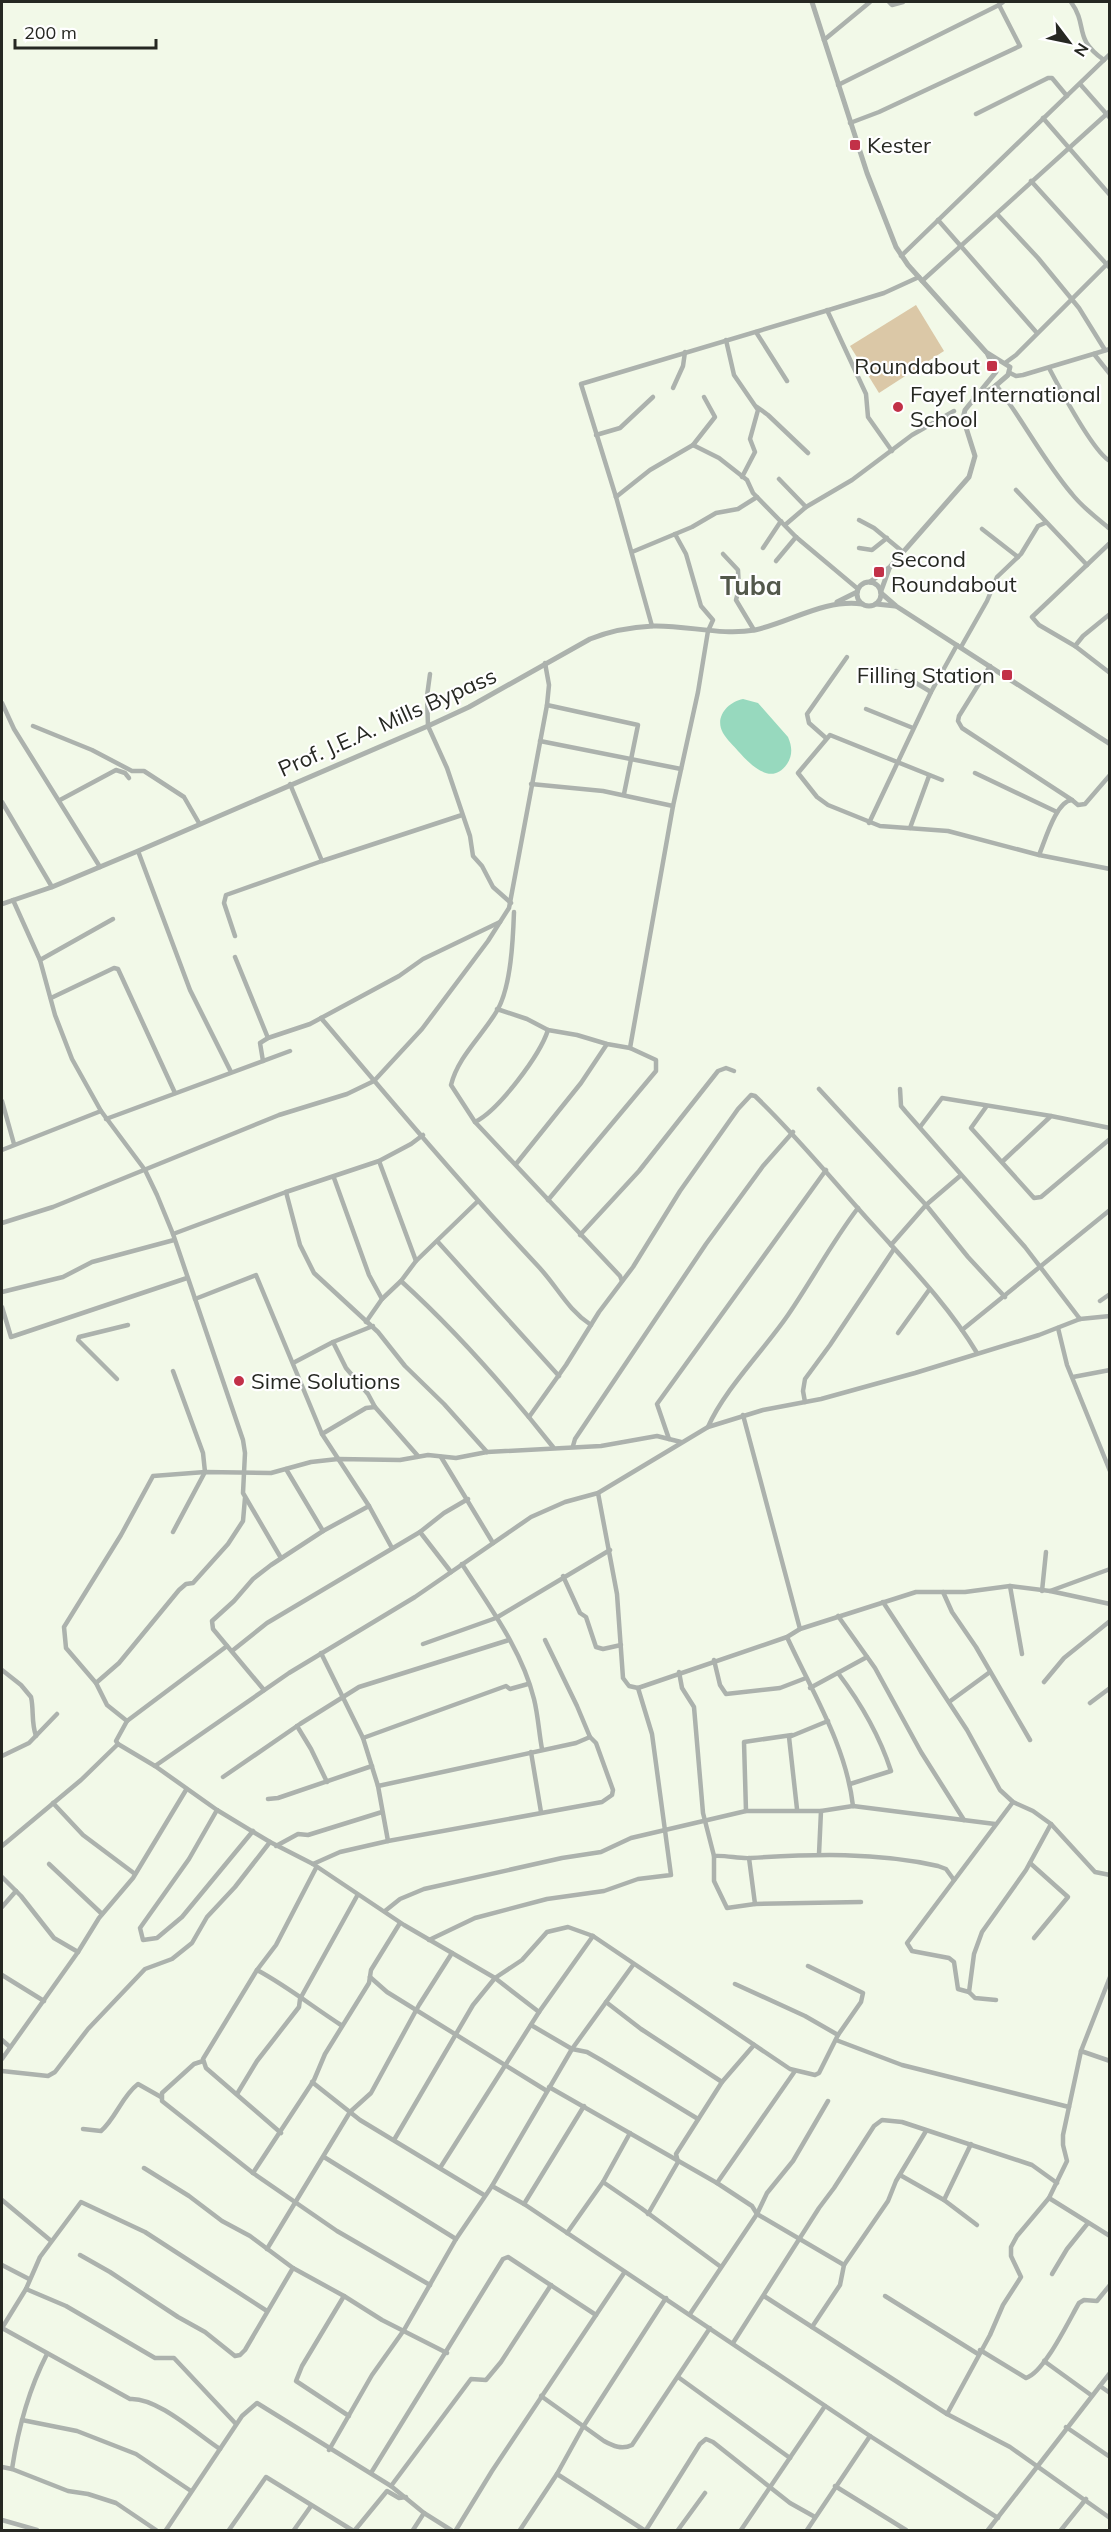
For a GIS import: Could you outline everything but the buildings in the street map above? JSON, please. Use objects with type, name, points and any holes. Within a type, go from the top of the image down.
[{"type":"street","points":[[812,2],[850,123],[887,227],[902,256],[986,352],[996,370],[1004,377]]},
{"type":"street","points":[[824,40],[870,2]]},
{"type":"street","points":[[889,2],[892,4],[903,2]]},
{"type":"street","points":[[1071,2],[1079,16],[1082,38],[1086,45],[1104,60]]},
{"type":"street","points":[[838,86],[1001,3],[1020,46],[879,112],[850,123]]},
{"type":"street","points":[[902,256],[1110,54]]},
{"type":"street","points":[[976,114],[1048,78],[1052,78],[1067,96]]},
{"type":"street","points":[[652,626],[616,497],[580,384],[756,332],[921,279],[962,246],[1031,181],[1108,114],[1080,84]]},
{"type":"street","points":[[1043,118],[1110,195]]},
{"type":"street","points":[[833,604],[858,590],[861,585],[870,582],[890,567],[969,477],[975,456],[963,418],[965,410],[996,370],[1006,366],[1108,264],[1031,181]]},
{"type":"street","points":[[986,352],[1020,376],[1107,350],[1071,299],[1038,258],[997,214]]},
{"type":"street","points":[[938,220],[1037,333]]},
{"type":"street","points":[[827,310],[866,394],[868,417],[892,451]]},
{"type":"street","points":[[756,332],[787,381]]},
{"type":"street","points":[[726,340],[734,375],[757,407],[808,453]]},
{"type":"street","points":[[673,388],[683,366],[685,352]]},
{"type":"street","points":[[1094,354],[1110,374]]},
{"type":"street","points":[[974,398],[996,385],[1004,377],[1006,366]]},
{"type":"street","points":[[1049,368],[1104,458],[1110,461]]},
{"type":"street","points":[[996,385],[1067,489],[1110,529]]},
{"type":"street","points":[[596,435],[621,428],[653,397]]},
{"type":"street","points":[[616,497],[650,470],[693,445],[715,417],[704,397]]},
{"type":"street","points":[[742,477],[755,452],[750,439],[758,416],[757,407]]},
{"type":"street","points":[[763,548],[783,523],[852,480],[912,435],[954,411]]},
{"type":"street","points":[[693,445],[719,458],[749,483],[757,497],[796,537],[858,590],[862,604],[896,606]]},
{"type":"street","points":[[779,479],[806,507]]},
{"type":"street","points":[[1016,490],[1087,565]]},
{"type":"street","points":[[632,552],[716,513],[733,511],[757,497]]},
{"type":"street","points":[[859,520],[887,538],[903,552]]},
{"type":"street","points":[[869,823],[931,692],[987,601],[997,577],[1018,557],[1038,526],[1045,523]]},
{"type":"street","points":[[982,529],[1018,557]]},
{"type":"street","points":[[630,1048],[673,806],[698,692],[708,631],[713,620],[701,606],[686,554],[675,534]]},
{"type":"street","points":[[776,561],[796,537]]},
{"type":"street","points":[[859,548],[875,549],[887,538]]},
{"type":"street","points":[[1110,543],[1032,617],[1040,625],[1075,646],[1110,674]]},
{"type":"street","points":[[723,554],[738,570],[739,588],[736,600],[754,630]]},
{"type":"street","points":[[876,604],[881,598],[890,567]]},
{"type":"street","points":[[870,582],[877,585],[896,606],[1109,742]]},
{"type":"street","name":"Prof. J.E.A. Mills Bypass","points":[[2,904],[100,867],[428,726],[488,697],[590,639],[610,632],[652,626],[708,631],[754,630],[833,604],[848,602],[862,604]]},
{"type":"street","points":[[1075,646],[1083,636],[1110,614]]},
{"type":"street","points":[[826,738],[809,723],[807,714],[847,657]]},
{"type":"street","points":[[2,1223],[52,1207],[279,1115],[347,1094],[374,1081],[422,1029],[500,922],[511,903],[547,705],[549,685],[545,663]]},
{"type":"street","points":[[990,666],[959,716],[958,721],[962,728],[1078,805],[1085,804],[1110,775]]},
{"type":"street","points":[[896,672],[931,692]]},
{"type":"street","points":[[430,674],[427,696],[428,726],[447,768],[472,843],[472,856],[482,866],[493,887],[511,903]]},
{"type":"street","points":[[2,703],[14,729],[100,867]]},
{"type":"street","points":[[547,705],[636,722],[639,728],[624,794]]},
{"type":"street","points":[[866,709],[913,728]]},
{"type":"street","points":[[33,726],[92,750],[132,771],[144,771],[184,797],[199,823]]},
{"type":"street","points":[[942,780],[830,735],[798,772],[799,776],[828,806],[869,823],[880,826],[948,831],[1039,855],[1110,869]]},
{"type":"street","points":[[540,741],[681,769]]},
{"type":"street","points":[[60,800],[116,770],[125,773],[129,778]]},
{"type":"street","points":[[975,773],[1057,812]]},
{"type":"street","points":[[910,828],[929,776]]},
{"type":"street","points":[[290,784],[322,861]]},
{"type":"street","points":[[531,784],[624,794],[673,806]]},
{"type":"street","points":[[1039,855],[1057,812],[1067,800],[1072,800]]},
{"type":"street","points":[[2,802],[52,887]]},
{"type":"street","points":[[235,936],[224,903],[226,896],[322,861],[462,815]]},
{"type":"street","points":[[138,851],[190,990],[231,1072]]},
{"type":"street","points":[[13,900],[40,960],[55,1015],[72,1059],[106,1119],[145,1170],[173,1237],[243,1440],[245,1453],[243,1493],[281,1558]]},
{"type":"street","points":[[514,912],[506,982],[497,1010],[457,1071],[452,1085],[475,1122],[622,1281]]},
{"type":"street","points":[[40,960],[113,919]]},
{"type":"street","points":[[263,1061],[261,1043],[268,1038],[321,1018],[399,976],[423,958],[500,922]]},
{"type":"street","points":[[235,957],[268,1038]]},
{"type":"street","points":[[51,998],[114,968],[118,969],[175,1093]]},
{"type":"street","points":[[497,1010],[506,1010],[549,1030],[630,1048],[656,1060],[656,1071],[548,1200]]},
{"type":"street","points":[[321,1018],[478,1201],[552,1281],[567,1305],[591,1325]]},
{"type":"street","points":[[475,1122],[487,1116],[505,1096],[536,1057],[549,1030]]},
{"type":"street","points":[[516,1164],[582,1083],[607,1044]]},
{"type":"street","points":[[106,1119],[290,1051]]},
{"type":"street","points":[[580,1235],[639,1171],[718,1071],[726,1068],[734,1071]]},
{"type":"street","points":[[819,1089],[926,1205],[968,1257],[1005,1297]]},
{"type":"street","points":[[900,1089],[901,1106],[1040,1266],[1080,1319]]},
{"type":"street","points":[[529,1417],[559,1376],[680,1191],[738,1109],[751,1095],[755,1096],[793,1132],[929,1290],[962,1330],[977,1353]]},
{"type":"street","points":[[920,1127],[942,1098],[1110,1128]]},
{"type":"street","points":[[2,1101],[14,1144]]},
{"type":"street","points":[[986,1107],[971,1128],[1034,1198],[1041,1197],[1110,1139]]},
{"type":"street","points":[[2,1150],[101,1111]]},
{"type":"street","points":[[1003,1161],[1051,1116]]},
{"type":"street","points":[[573,1446],[578,1435],[626,1367],[706,1244],[769,1158],[793,1132]]},
{"type":"street","points":[[2,1292],[63,1277],[92,1262],[173,1237],[286,1192],[334,1178],[379,1161],[403,1149],[423,1135]]},
{"type":"street","points":[[379,1161],[416,1261]]},
{"type":"street","points":[[669,1439],[657,1404],[826,1170]]},
{"type":"street","points":[[805,1402],[803,1391],[805,1379],[893,1247],[926,1205],[960,1176]]},
{"type":"street","points":[[334,1178],[369,1275],[382,1299]]},
{"type":"street","points":[[286,1192],[300,1245],[314,1273],[373,1326],[392,1346],[405,1366],[444,1404],[487,1452]]},
{"type":"street","points":[[366,1322],[382,1299],[401,1281],[416,1261],[478,1201]]},
{"type":"street","points":[[708,1427],[721,1403],[789,1313],[832,1243],[858,1208]]},
{"type":"street","points":[[962,1330],[1110,1210]]},
{"type":"street","points":[[438,1242],[559,1376]]},
{"type":"street","points":[[195,1299],[256,1275],[322,1434],[369,1506],[392,1548]]},
{"type":"street","points":[[2,1309],[11,1337],[188,1278]]},
{"type":"street","points":[[401,1281],[434,1311],[529,1417],[553,1448]]},
{"type":"street","points":[[898,1333],[929,1290]]},
{"type":"street","points":[[1100,1301],[1110,1294]]},
{"type":"street","points":[[155,1766],[264,1690],[388,1614],[546,1509],[598,1493],[708,1427],[777,1406],[805,1402],[924,1370],[1080,1319],[1110,1316]]},
{"type":"street","points":[[117,1379],[78,1340],[79,1337],[128,1325]]},
{"type":"street","points":[[293,1363],[333,1342],[373,1326]]},
{"type":"street","points":[[1058,1328],[1064,1355],[1110,1471]]},
{"type":"street","points":[[333,1342],[346,1368],[368,1394],[375,1407],[418,1456]]},
{"type":"street","points":[[1072,1377],[1110,1370]]},
{"type":"street","points":[[173,1371],[203,1453],[205,1472],[173,1532]]},
{"type":"street","points":[[322,1434],[366,1408],[375,1407]]},
{"type":"street","points":[[743,1415],[800,1629]]},
{"type":"street","points":[[127,1721],[107,1705],[96,1683],[66,1648],[64,1627],[121,1535],[153,1476],[205,1472],[271,1473],[311,1462],[338,1459],[400,1460],[418,1456],[456,1458],[487,1452],[601,1446],[657,1436],[681,1442]]},
{"type":"street","points":[[441,1457],[493,1543]]},
{"type":"street","points":[[286,1469],[323,1531]]},
{"type":"street","points":[[598,1493],[617,1594],[623,1678],[629,1686],[638,1688],[714,1660],[787,1637],[800,1629],[916,1592],[1010,1586],[1050,1591],[1110,1605]]},
{"type":"street","points":[[96,1683],[119,1663],[179,1590],[193,1583],[228,1544],[243,1521],[245,1498]]},
{"type":"street","points":[[232,1651],[267,1623],[420,1532],[444,1513],[468,1499]]},
{"type":"street","points":[[264,1690],[213,1629],[212,1621],[253,1579],[281,1558],[323,1531],[369,1506]]},
{"type":"street","points":[[420,1532],[451,1572]]},
{"type":"street","points":[[423,1644],[496,1618],[610,1550]]},
{"type":"street","points":[[1042,1591],[1046,1552]]},
{"type":"street","points":[[462,1564],[509,1640],[534,1698],[542,1749]]},
{"type":"street","points":[[1050,1591],[1110,1569]]},
{"type":"street","points":[[563,1576],[579,1613],[586,1617],[596,1647],[603,1649],[621,1645]]},
{"type":"street","points":[[1010,1586],[1022,1654]]},
{"type":"street","points":[[943,1592],[952,1612],[1030,1740]]},
{"type":"street","points":[[883,1602],[949,1702],[1000,1790],[1013,1802],[1033,1811],[1050,1824],[1095,1872],[1110,1875]]},
{"type":"street","points":[[838,1616],[867,1657],[964,1820]]},
{"type":"street","points":[[1044,1682],[1064,1658],[1110,1621]]},
{"type":"street","points":[[787,1637],[828,1721],[850,1784],[853,1806]]},
{"type":"street","points":[[223,1777],[359,1687],[509,1640]]},
{"type":"street","points":[[281,2133],[206,2068],[203,2061],[204,2055],[228,2020],[257,1970],[283,1934],[314,1866],[340,1852],[388,1841],[602,1802],[612,1795],[612,1786],[596,1743],[590,1737],[569,1687],[545,1640]]},
{"type":"street","points":[[227,1646],[127,1721],[116,1741],[118,1744],[155,1766],[217,1810],[314,1866],[400,1923],[495,1978],[539,2012]]},
{"type":"street","points":[[321,1653],[344,1695],[363,1738],[378,1786],[388,1841]]},
{"type":"street","points":[[810,1688],[867,1657]]},
{"type":"street","points":[[714,1660],[720,1685],[726,1694],[780,1688],[806,1678]]},
{"type":"street","points":[[2,1671],[21,1685],[31,1697],[31,1707],[34,1713],[32,1723],[36,1736]]},
{"type":"street","points":[[679,1672],[682,1688],[694,1707],[706,1822],[714,1856],[714,1881],[728,1908],[754,1904],[861,1902]]},
{"type":"street","points":[[949,1702],[990,1672]]},
{"type":"street","points":[[838,1673],[854,1695],[883,1748],[891,1771],[850,1784]]},
{"type":"street","points":[[363,1738],[506,1686],[510,1689],[528,1684]]},
{"type":"street","points":[[429,1940],[475,1918],[546,1899],[604,1891],[638,1880],[672,1875],[652,1734],[638,1688]]},
{"type":"street","points":[[1090,1703],[1110,1688]]},
{"type":"street","points":[[2,1756],[15,1751],[36,1736],[57,1714]]},
{"type":"street","points":[[746,1811],[744,1742],[792,1735],[828,1721]]},
{"type":"street","points":[[297,1726],[327,1782]]},
{"type":"street","points":[[792,1735],[789,1737],[797,1809]]},
{"type":"street","points":[[378,1786],[576,1743],[590,1737]]},
{"type":"street","points":[[2,1846],[118,1744]]},
{"type":"street","points":[[531,1752],[541,1812]]},
{"type":"street","points":[[268,1799],[372,1766]]},
{"type":"street","points":[[2,2059],[78,1952],[102,1914],[135,1874],[186,1790]]},
{"type":"street","points":[[996,2000],[975,1998],[969,1992],[958,1989],[954,1962],[949,1958],[912,1951],[907,1943],[1013,1802]]},
{"type":"street","points":[[53,1803],[83,1835],[135,1874]]},
{"type":"street","points":[[385,1911],[400,1899],[424,1889],[562,1858],[601,1852],[631,1838],[746,1811],[797,1809],[821,1811],[853,1806],[995,1824]]},
{"type":"street","points":[[217,1810],[189,1858],[140,1929],[143,1940],[157,1938],[182,1917],[253,1832]]},
{"type":"street","points":[[819,1854],[821,1811]]},
{"type":"street","points":[[276,1846],[298,1834],[308,1835],[382,1812]]},
{"type":"street","points":[[969,1992],[974,1954],[982,1932],[1030,1863],[1050,1824]]},
{"type":"street","points":[[2,2071],[48,2076],[55,2072],[88,2029],[145,1969],[172,1959],[192,1942],[207,1917],[235,1887],[270,1842]]},
{"type":"street","points":[[714,1856],[750,1858],[819,1854],[861,1855],[926,1863],[946,1869],[954,1880]]},
{"type":"street","points":[[750,1858],[754,1904]]},
{"type":"street","points":[[1030,1863],[1068,1897],[1034,1938]]},
{"type":"street","points":[[49,1864],[102,1914]]},
{"type":"street","points":[[2,1877],[54,1938],[78,1952]]},
{"type":"street","points":[[2,1907],[16,1891]]},
{"type":"street","points":[[237,2094],[257,2061],[294,2014],[357,1896]]},
{"type":"street","points":[[253,2173],[312,2082],[325,2054],[369,1983],[371,1970],[400,1923]]},
{"type":"street","points":[[394,2139],[473,2005],[495,1978],[522,1960],[547,1932],[568,1927],[592,1936],[795,2071],[815,2075],[819,2073],[837,2038],[861,2002],[863,1993],[808,1966]]},
{"type":"street","points":[[440,2168],[539,2012],[592,1936]]},
{"type":"street","points":[[267,2249],[350,2112],[371,2093],[416,2010],[452,1953]]},
{"type":"street","points":[[329,2450],[372,2376],[404,2330],[456,2239],[492,2186],[572,2049],[633,1965]]},
{"type":"street","points":[[257,1970],[283,1984],[300,1999],[342,2025]]},
{"type":"street","points":[[2,1975],[44,2001]]},
{"type":"street","points":[[370,1977],[387,1992],[416,2010],[548,2089],[584,2106],[717,2183],[752,2206],[757,2214],[844,2265]]},
{"type":"street","points":[[947,2414],[1003,2305],[1019,2283],[1021,2277],[1011,2256],[1011,2247],[1017,2236],[1049,2198],[1067,2161],[1063,2135],[1081,2051],[1110,1977]]},
{"type":"street","points":[[735,1984],[795,2011],[837,2038],[902,2066],[1069,2107]]},
{"type":"street","points":[[606,2002],[641,2030],[722,2082]]},
{"type":"street","points":[[531,2025],[572,2049],[587,2052],[698,2118]]},
{"type":"street","points":[[2,2040],[10,2047]]},
{"type":"street","points":[[648,2214],[678,2162],[676,2154],[698,2118],[722,2082],[754,2045]]},
{"type":"street","points":[[1081,2051],[1110,2061]]},
{"type":"street","points":[[161,2097],[162,2093],[195,2064],[203,2061]]},
{"type":"street","points":[[717,2183],[795,2071]]},
{"type":"street","points":[[312,2082],[360,2121],[394,2139],[484,2195]]},
{"type":"street","points":[[82,2129],[100,2131],[108,2125],[117,2109],[138,2084],[161,2097],[162,2101],[253,2173],[337,2231],[430,2285]]},
{"type":"street","points":[[690,2314],[757,2214],[767,2193],[794,2161],[828,2101]]},
{"type":"street","points":[[524,2204],[584,2106]]},
{"type":"street","points":[[733,2343],[874,2126],[882,2120],[971,2144],[1032,2165],[1056,2183]]},
{"type":"street","points":[[812,2327],[840,2285],[844,2265],[888,2201],[900,2175],[926,2131]]},
{"type":"street","points":[[567,2233],[603,2182],[630,2133]]},
{"type":"street","points":[[944,2200],[971,2144]]},
{"type":"street","points":[[324,2157],[456,2239]]},
{"type":"street","points":[[144,2168],[293,2268],[382,2320],[447,2353]]},
{"type":"street","points":[[900,2175],[944,2200],[977,2225]]},
{"type":"street","points":[[603,2182],[721,2267]]},
{"type":"street","points":[[492,2186],[524,2204],[870,2436],[998,2517]]},
{"type":"street","points":[[1049,2198],[1110,2236]]},
{"type":"street","points":[[2,2200],[50,2240]]},
{"type":"street","points":[[220,2449],[153,2403],[139,2398],[130,2399],[47,2354],[2,2325],[26,2289],[50,2240],[83,2202],[145,2232],[267,2311]]},
{"type":"street","points":[[1052,2274],[1067,2249],[1088,2223]]},
{"type":"street","points":[[80,2255],[205,2332],[235,2356],[245,2350],[293,2268]]},
{"type":"street","points":[[371,2474],[503,2259],[508,2257],[596,2314]]},
{"type":"street","points":[[2,2265],[29,2279]]},
{"type":"street","points":[[166,2530],[236,2424],[246,2411],[257,2403],[329,2450],[391,2486],[424,2513],[453,2530],[624,2273]]},
{"type":"street","points":[[391,2486],[471,2379],[486,2380],[501,2362],[551,2285]]},
{"type":"street","points":[[885,2296],[1026,2378],[1036,2372],[1044,2361],[1079,2303],[1084,2300],[1097,2301],[1110,2285]]},
{"type":"street","points":[[26,2289],[59,2303],[155,2358],[174,2358],[236,2424]]},
{"type":"street","points":[[344,2296],[302,2366],[296,2381],[350,2416]]},
{"type":"street","points":[[764,2296],[947,2414],[1010,2447],[1110,2518]]},
{"type":"street","points":[[520,2530],[666,2298]]},
{"type":"street","points":[[541,2396],[583,2427],[615,2446],[627,2448],[632,2445],[710,2328]]},
{"type":"street","points":[[12,2469],[22,2420],[38,2370],[47,2354]]},
{"type":"street","points":[[1044,2361],[1091,2395]]},
{"type":"street","points":[[988,2530],[1110,2373]]},
{"type":"street","points":[[678,2377],[790,2458]]},
{"type":"street","points":[[1100,2386],[1110,2393]]},
{"type":"street","points":[[741,2530],[825,2406]]},
{"type":"street","points":[[22,2420],[77,2431],[136,2454],[191,2490]]},
{"type":"street","points":[[1066,2427],[1110,2457]]},
{"type":"street","points":[[807,2530],[870,2436]]},
{"type":"street","points":[[557,2474],[645,2530],[700,2444],[706,2439],[771,2486],[790,2503],[815,2517]]},
{"type":"street","points":[[2,2467],[68,2491],[116,2502],[156,2530]]},
{"type":"street","points":[[229,2530],[266,2477],[353,2530],[387,2491],[399,2498],[406,2497]]},
{"type":"street","points":[[835,2486],[906,2530]]},
{"type":"street","points":[[678,2530],[705,2493]]},
{"type":"street","points":[[1061,2530],[1086,2499]]},
{"type":"street","points":[[294,2530],[311,2506]]},
{"type":"street","points":[[413,2530],[424,2513]]},
{"type":"street","points":[[2,2520],[37,2530]]},
{"type":"street","points":[[810,2525],[818,2530]]},
{"type":"shaded area","points":[[916,305],[944,351],[879,393],[850,346]]},
{"type":"shaded area","points":[[743,699],[758,703],[788,737],[791,754],[789,761],[781,771],[774,774],[761,771],[748,762],[723,733],[721,716],[732,703]]},
{"type":"place","name":"Kester","points":[[855,145]]},
{"type":"place","name":"Roundabout","points":[[992,366]]},
{"type":"place","name":"Fayef International School","points":[[898,407]]},
{"type":"place","name":"Second Roundabout","points":[[879,572]]},
{"type":"place","name":"Filling Station","points":[[1007,675]]},
{"type":"place","name":"Sime Solutions","points":[[239,1381]]},
{"type":"district","name":"Tuba","points":[[751,586]]}]
